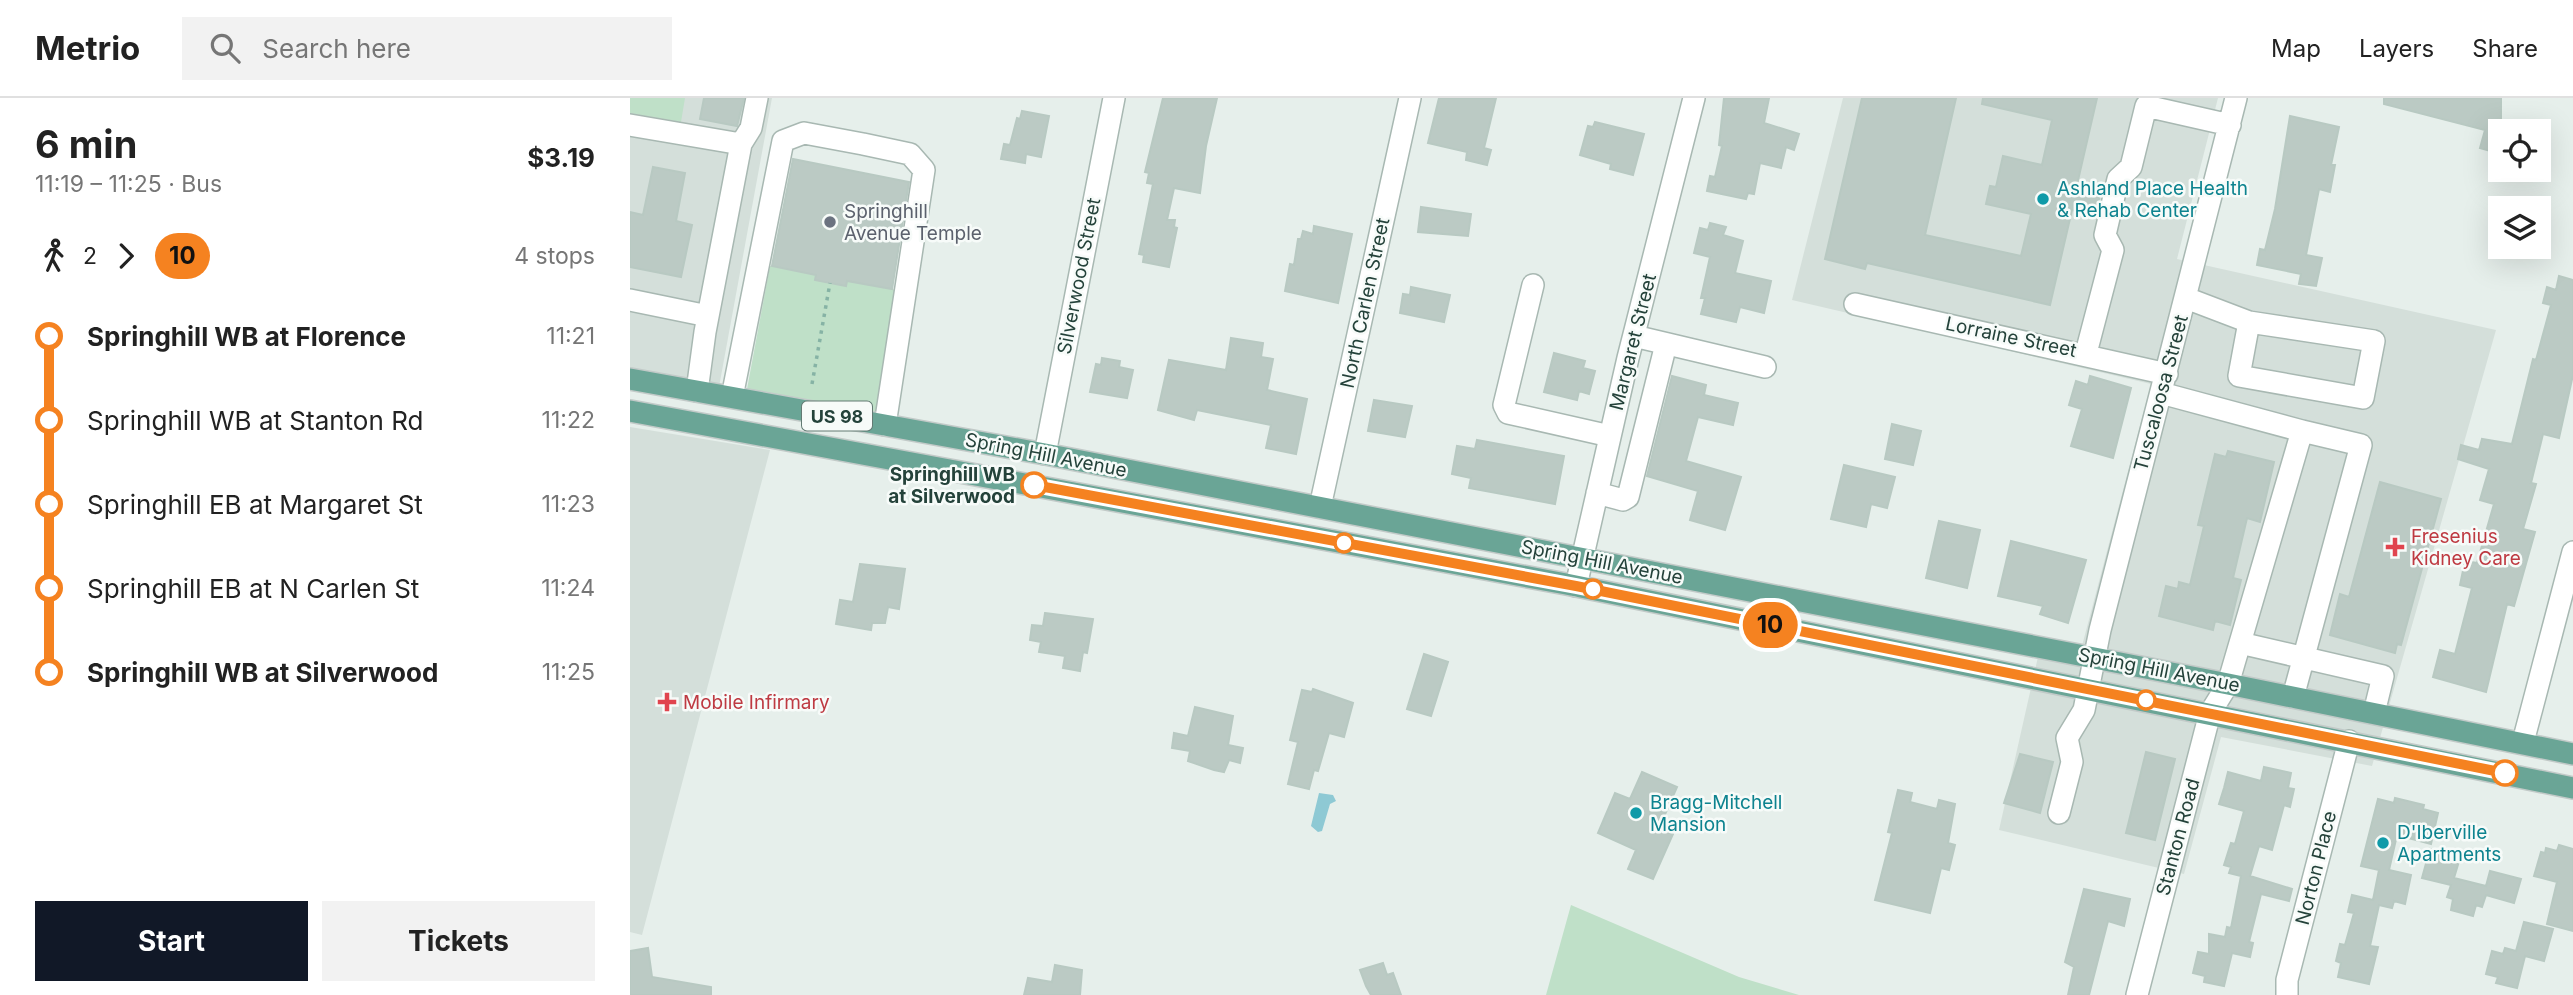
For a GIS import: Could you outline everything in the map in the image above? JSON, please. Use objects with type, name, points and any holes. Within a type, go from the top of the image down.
[{"type":"main road","name":"Spring Hill Avenue","points":[[630,379],[1320,507],[2293,696],[2573,754]]},
{"type":"main road","name":"Spring Hill Avenue","points":[[630,411],[1576,586],[2573,788]]},
{"type":"street","points":[[687,422],[741,144],[751,128],[757,98]]},
{"type":"street","name":"Silverwood Street","points":[[1045,454],[1114,98]]},
{"type":"street","name":"North Carlen Street","points":[[1320,507],[1410,98]]},
{"type":"street","name":"Margaret Street","points":[[1576,586],[1634,336],[1694,98]]},
{"type":"street","name":"Tuscaloosa Street","points":[[2059,813],[2071,762],[2067,738],[2084,710],[2093,657],[2236,98]]},
{"type":"street","points":[[2086,353],[2113,250],[2105,235],[2118,179],[2130,167],[2147,102],[2230,125]]},
{"type":"street","points":[[630,124],[741,144]]},
{"type":"street","points":[[732,397],[783,141],[804,132],[910,154],[924,170],[886,425]]},
{"type":"street","points":[[1533,285],[1504,405],[1508,413],[1610,436]]},
{"type":"street","points":[[2186,298],[2249,322],[2374,341],[2362,398],[2239,376],[2249,322]]},
{"type":"street","points":[[630,300],[706,324]]},
{"type":"street","name":"Lorraine Street","points":[[1855,304],[2086,353],[2302,431],[2361,445],[2303,658]]},
{"type":"street","points":[[1634,336],[1765,367]]},
{"type":"street","points":[[1597,493],[1623,499],[1628,497],[1666,344]]},
{"type":"street","points":[[1615,415],[1646,422]]},
{"type":"street","name":"Stanton Road","points":[[2137,995],[2210,713],[2228,684],[2302,431]]},
{"type":"street","points":[[2523,742],[2573,552]]},
{"type":"street","points":[[2240,643],[2383,676],[2374,713]]},
{"type":"street","points":[[2293,696],[2303,658]]},
{"type":"street","name":"Norton Place","points":[[2287,995],[2287,981],[2349,741]]},
{"type":"path","points":[[811,384],[830,283]]},
{"type":"shaded area","points":[[630,98],[772,98],[719,387],[630,371]]},
{"type":"shaded area","points":[[1843,98],[2218,98],[2177,259],[2496,330],[2372,766],[2221,737],[2184,874],[1999,830],[2042,639],[2082,646],[2151,384],[1792,300]]},
{"type":"shaded area","name":"Mobile Infirmary","points":[[630,427],[770,450],[642,935],[630,932]]},
{"type":"green space","points":[[630,98],[685,98],[681,122],[630,113]]},
{"type":"green space","points":[[770,266],[816,275],[816,280],[845,286],[847,281],[897,290],[878,414],[747,389]]},
{"type":"green space","points":[[1571,905],[1739,977],[1799,995],[1546,995]]},
{"type":"water","points":[[1319,793],[1333,795],[1336,801],[1330,804],[1322,831],[1318,832],[1311,826]]},
{"type":"building","points":[[704,98],[744,98],[737,126],[700,119]]},
{"type":"building","points":[[1163,98],[1217,98],[1206,146],[1200,193],[1174,188],[1167,220],[1175,220],[1174,227],[1177,228],[1169,267],[1143,262],[1144,255],[1139,254],[1153,184],[1147,183],[1149,173],[1145,172]]},
{"type":"building","points":[[1439,98],[1496,98],[1484,148],[1491,150],[1487,165],[1466,160],[1467,152],[1428,143]]},
{"type":"building","points":[[1724,98],[1769,98],[1764,123],[1799,134],[1794,150],[1786,147],[1781,168],[1760,163],[1754,194],[1748,193],[1746,199],[1707,191],[1710,176],[1715,177],[1722,146],[1719,145]]},
{"type":"building","name":"Ashland Place Health & Rehab Center","points":[[1862,98],[1956,98],[1925,235],[2021,256],[2031,214],[1986,204],[1990,186],[1996,187],[2003,156],[2042,165],[2052,120],[1982,104],[1983,98],[2097,98],[2076,189],[2100,195],[2095,215],[2072,210],[2050,305],[1867,263],[1865,269],[1825,259]]},
{"type":"building","points":[[2384,98],[2501,98],[2501,119],[2488,119],[2488,150],[2480,148],[2485,130],[2384,104]]},
{"type":"building","points":[[1022,111],[1049,116],[1041,157],[1026,154],[1025,163],[1001,159],[1004,144],[1010,145],[1017,118],[1020,119]]},
{"type":"building","points":[[2290,116],[2339,127],[2331,165],[2335,165],[2330,192],[2319,189],[2306,255],[2322,258],[2316,286],[2299,284],[2301,274],[2257,265],[2260,249],[2265,250],[2275,209]]},
{"type":"building","points":[[1595,122],[1644,134],[1633,175],[1610,169],[1611,164],[1580,155],[1588,126],[1593,127]]},
{"type":"building","name":"Springhill Avenue Temple","points":[[793,159],[909,182],[892,289],[847,281],[846,286],[815,280],[816,275],[772,266]]},
{"type":"building","points":[[653,167],[685,173],[676,221],[692,225],[681,277],[630,267],[630,212],[643,215]]},
{"type":"building","points":[[1421,207],[1471,214],[1468,236],[1418,232]]},
{"type":"building","points":[[1710,223],[1726,227],[1723,235],[1743,241],[1735,273],[1771,281],[1764,313],[1740,307],[1736,322],[1701,314],[1705,298],[1701,298],[1710,257],[1694,253],[1700,228],[1708,230]]},
{"type":"building","points":[[1314,226],[1352,234],[1338,303],[1285,291],[1290,264],[1294,265],[1298,239],[1301,239],[1303,231],[1313,234]]},
{"type":"building","points":[[2559,276],[2573,280],[2573,375],[2559,438],[2543,434],[2531,483],[2536,484],[2523,529],[2535,532],[2514,606],[2507,604],[2486,692],[2433,677],[2440,650],[2455,654],[2472,588],[2460,585],[2465,561],[2477,563],[2494,504],[2480,500],[2489,469],[2458,459],[2461,445],[2479,450],[2482,439],[2512,444],[2533,359],[2536,360],[2551,305],[2543,303],[2547,287],[2556,290]]},
{"type":"building","points":[[1411,287],[1450,295],[1444,322],[1400,313],[1403,294],[1410,295]]},
{"type":"building","points":[[1231,338],[1263,343],[1261,357],[1273,359],[1267,390],[1307,399],[1296,454],[1266,448],[1271,425],[1197,410],[1194,420],[1158,410],[1169,360],[1226,370]]},
{"type":"building","points":[[1554,353],[1585,361],[1583,368],[1595,371],[1589,394],[1579,391],[1577,400],[1544,392]]},
{"type":"building","points":[[1102,358],[1120,361],[1119,367],[1133,370],[1127,398],[1090,392],[1096,364],[1101,365]]},
{"type":"building","points":[[1672,376],[1706,385],[1704,395],[1738,403],[1733,425],[1698,417],[1686,461],[1741,477],[1725,530],[1690,520],[1698,491],[1647,476]]},
{"type":"building","points":[[2090,376],[2131,388],[2113,458],[2071,446],[2082,409],[2069,405],[2076,381],[2088,385]]},
{"type":"building","points":[[1374,400],[1412,406],[1405,437],[1368,431]]},
{"type":"building","points":[[1892,424],[1921,431],[1913,465],[1885,459]]},
{"type":"building","points":[[1477,440],[1564,456],[1555,504],[1469,488],[1471,478],[1452,474],[1457,446],[1475,449]]},
{"type":"building","points":[[2228,451],[2274,462],[2260,522],[2247,518],[2233,578],[2241,580],[2230,625],[2215,621],[2213,630],[2159,616],[2166,586],[2178,589],[2179,582],[2190,585],[2204,526],[2198,525],[2215,454],[2226,457]]},
{"type":"building","points":[[1844,465],[1895,477],[1887,508],[1871,504],[1866,527],[1831,519]]},
{"type":"building","name":"Fresenius Kidney Care","points":[[2380,482],[2441,499],[2401,645],[2397,644],[2395,653],[2330,635],[2340,594],[2349,597]]},
{"type":"building","points":[[1939,521],[1980,530],[1967,588],[1926,578]]},
{"type":"building","points":[[2011,541],[2086,560],[2068,623],[2040,614],[2043,606],[1998,596]]},
{"type":"building","points":[[860,564],[905,569],[899,609],[888,607],[885,623],[872,623],[871,630],[836,624],[840,600],[853,602]]},
{"type":"building","points":[[1045,613],[1093,619],[1087,653],[1083,652],[1080,671],[1063,668],[1065,656],[1039,652],[1041,642],[1030,640],[1032,625],[1043,626]]},
{"type":"building","points":[[1424,654],[1448,662],[1431,716],[1407,709]]},
{"type":"building","points":[[1313,689],[1353,703],[1344,737],[1329,733],[1318,771],[1314,770],[1309,789],[1288,784],[1298,742],[1290,740],[1302,690],[1312,692]]},
{"type":"building","points":[[1195,707],[1233,716],[1228,745],[1243,748],[1240,763],[1229,760],[1224,772],[1214,770],[1188,761],[1190,751],[1172,748],[1174,733],[1188,736]]},
{"type":"building","points":[[2146,752],[2175,759],[2155,840],[2126,833]]},
{"type":"building","points":[[2020,754],[2053,762],[2040,813],[2004,803]]},
{"type":"building","points":[[2264,767],[2291,773],[2288,788],[2294,789],[2290,807],[2284,805],[2272,850],[2259,846],[2250,876],[2292,889],[2289,901],[2261,894],[2249,942],[2253,943],[2250,957],[2232,953],[2224,986],[2204,982],[2205,976],[2193,973],[2198,952],[2209,954],[2209,934],[2225,937],[2227,927],[2231,928],[2241,876],[2229,873],[2231,867],[2224,865],[2231,843],[2235,844],[2244,811],[2219,804],[2228,772],[2261,781]]},
{"type":"building","name":"Bragg-Mitchell Mansion","points":[[1642,772],[1677,787],[1659,828],[1673,834],[1653,879],[1628,869],[1636,850],[1598,833],[1615,793],[1630,799]]},
{"type":"building","points":[[1898,790],[1912,793],[1910,802],[1937,809],[1939,800],[1955,804],[1948,843],[1955,845],[1949,870],[1941,868],[1930,913],[1875,900],[1892,833],[1888,832]]},
{"type":"building","points":[[2395,798],[2424,805],[2423,809],[2438,813],[2431,844],[2397,835],[2389,870],[2411,875],[2405,904],[2394,901],[2392,908],[2379,905],[2370,946],[2378,947],[2369,984],[2338,977],[2341,963],[2336,961],[2340,944],[2345,945],[2354,913],[2348,912],[2352,895],[2373,900],[2379,870],[2361,866],[2378,799],[2394,803]]},
{"type":"building","points":[[2559,845],[2573,849],[2573,931],[2547,924],[2557,882],[2534,876],[2541,852],[2545,853],[2546,848],[2557,851]]},
{"type":"building","points":[[2430,849],[2460,858],[2454,878],[2486,886],[2490,871],[2521,879],[2514,903],[2486,895],[2482,907],[2476,905],[2473,916],[2451,910],[2453,899],[2447,897],[2451,885],[2422,878]]},
{"type":"building","points":[[2084,889],[2130,899],[2124,926],[2108,921],[2089,995],[2068,995],[2074,967],[2065,962]]},
{"type":"building","points":[[2524,922],[2553,929],[2544,961],[2525,956],[2517,988],[2496,983],[2498,977],[2486,974],[2492,951],[2503,954],[2505,948],[2516,951]]},
{"type":"building","points":[[648,948],[652,977],[711,987],[711,995],[630,995],[630,951]]},
{"type":"building","points":[[1383,963],[1387,975],[1393,973],[1401,995],[1371,995],[1360,970]]},
{"type":"building","points":[[1055,965],[1082,970],[1080,995],[1024,995],[1028,978],[1052,982]]},
{"type":"bus line","name":"10","points":[[1034,485],[1576,586],[2505,773]]},
{"type":"place","name":"Ashland Place Health & Rehab Center","points":[[2043,199]]},
{"type":"place","name":"Springhill Avenue Temple","points":[[830,222]]},
{"type":"place","name":"Springhill WB at Silverwood","points":[[1034,485]]},
{"type":"place","name":"Fresenius Kidney Care","points":[[2395,547]]},
{"type":"place","name":"Mobile Infirmary","points":[[667,702]]},
{"type":"place","name":"Bragg-Mitchell Mansion","points":[[1636,813]]},
{"type":"place","name":"D'Iberville Apartments","points":[[2383,843]]}]
